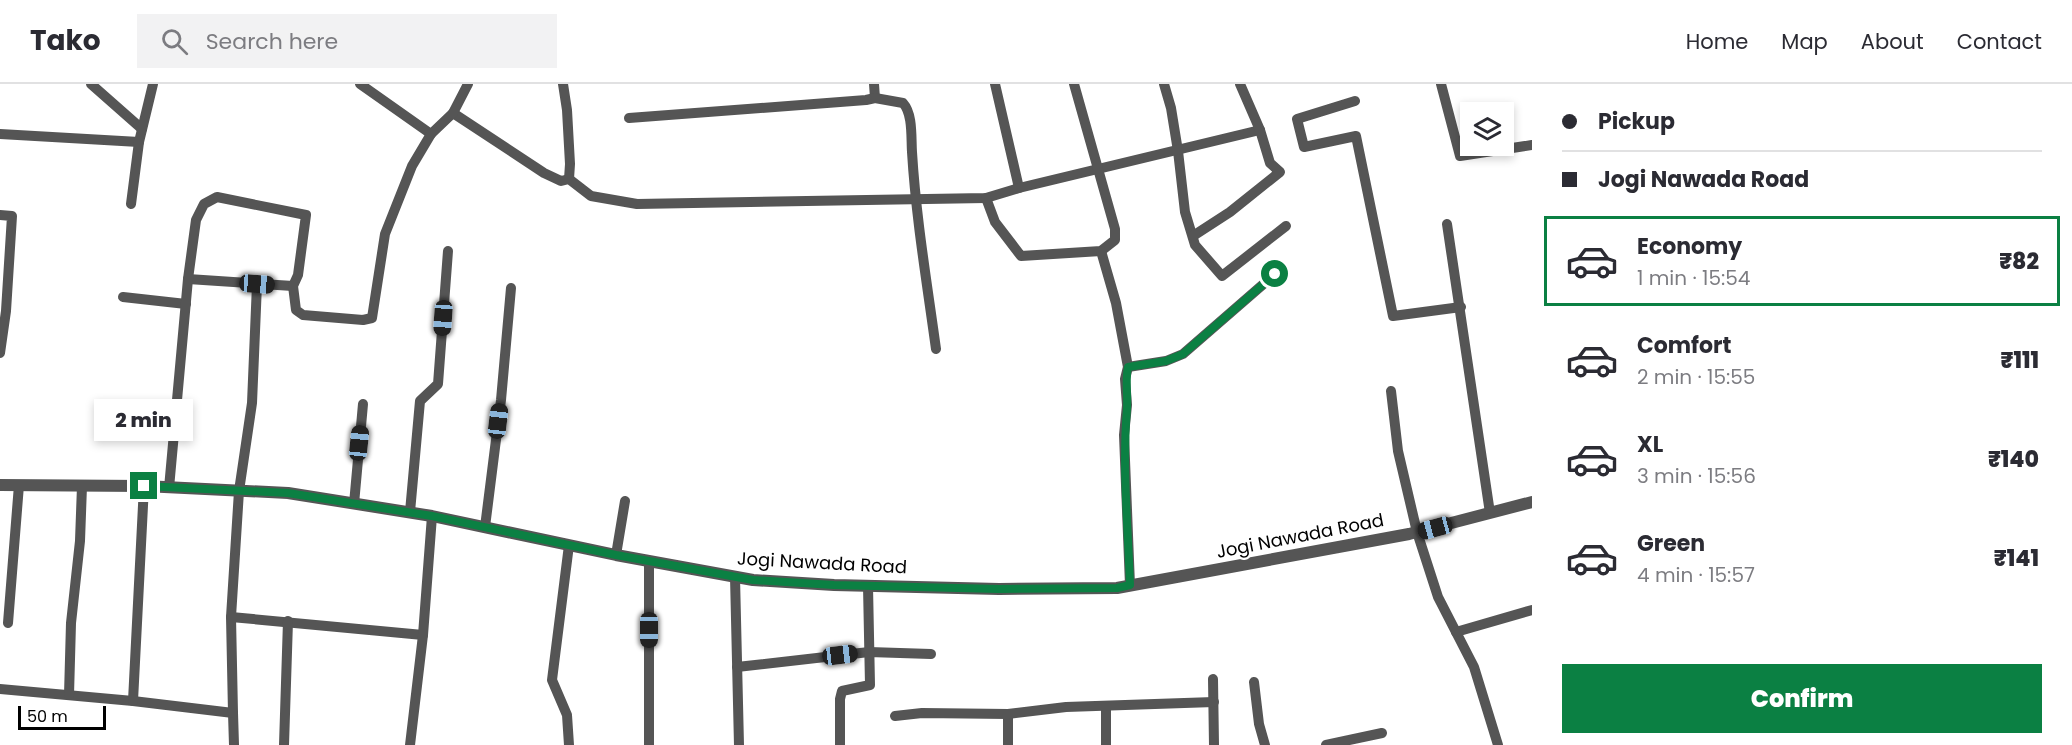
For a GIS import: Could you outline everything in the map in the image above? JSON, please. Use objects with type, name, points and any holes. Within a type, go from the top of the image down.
[{"type":"street","points":[[91,84],[142,129]]},
{"type":"street","points":[[131,204],[139,142],[153,84]]},
{"type":"street","points":[[360,84],[431,134]]},
{"type":"street","points":[[169,488],[188,279],[196,220],[204,204],[217,197],[306,215],[297,275],[293,286],[296,310],[303,315],[363,320],[372,318],[385,234],[412,166],[431,134],[453,113],[468,84]]},
{"type":"street","points":[[563,84],[570,153],[569,179]]},
{"type":"street","points":[[874,84],[876,98]]},
{"type":"street","points":[[995,84],[1019,188]]},
{"type":"street","points":[[986,198],[995,222],[1021,256],[1101,251],[1115,240],[1115,229],[1074,84]]},
{"type":"street","points":[[1164,84],[1171,108],[1185,212],[1195,244],[1222,276],[1286,226]]},
{"type":"street","points":[[1193,237],[1230,212],[1280,172],[1270,163],[1260,130],[1240,84]]},
{"type":"street","points":[[1441,84],[1460,156],[1532,145]]},
{"type":"street","points":[[629,118],[876,98],[897,100],[906,106],[910,122],[916,200],[936,349]]},
{"type":"street","points":[[1355,101],[1298,119],[1304,147],[1356,136],[1393,316],[1461,307]]},
{"type":"street","points":[[453,113],[544,173],[561,181],[569,179]]},
{"type":"street","points":[[569,179],[591,195],[637,204],[986,198],[1260,130]]},
{"type":"street","points":[[0,134],[139,142]]},
{"type":"street","points":[[0,215],[12,216],[6,311],[0,353]]},
{"type":"street","points":[[1447,224],[1490,513]]},
{"type":"street","points":[[410,512],[420,401],[438,384],[448,251]]},
{"type":"street","points":[[1101,251],[1116,303],[1128,367],[1125,379],[1127,405],[1124,435],[1130,585]]},
{"type":"street","points":[[1128,367],[1166,361],[1183,354],[1275,274]]},
{"type":"street","points":[[188,279],[293,286]]},
{"type":"street","points":[[234,745],[231,617],[239,491],[252,403],[257,284]]},
{"type":"street","points":[[485,527],[501,400],[511,288]]},
{"type":"street","points":[[123,297],[186,304]]},
{"type":"street","points":[[1391,392],[1398,451],[1417,532],[1438,597],[1474,667],[1498,745]]},
{"type":"street","points":[[354,504],[363,404]]},
{"type":"street","name":"Jogi Nawada Road","points":[[0,485],[144,486],[288,493],[432,516],[616,555],[753,580],[999,589],[1117,588],[1417,532],[1532,502]]},
{"type":"street","points":[[8,623],[19,485]]},
{"type":"street","points":[[69,695],[71,623],[80,541],[82,486]]},
{"type":"street","points":[[133,700],[144,486]]},
{"type":"street","points":[[616,555],[625,501]]},
{"type":"street","points":[[410,745],[423,635],[432,516]]},
{"type":"street","points":[[569,545],[552,680],[567,716],[569,745]]},
{"type":"street","points":[[649,561],[649,745]]},
{"type":"street","points":[[735,577],[739,745]]},
{"type":"street","points":[[840,745],[840,699],[843,691],[870,685],[868,586]]},
{"type":"street","points":[[1456,632],[1532,610]]},
{"type":"street","points":[[231,617],[423,635]]},
{"type":"street","points":[[284,745],[288,621]]},
{"type":"street","points":[[737,667],[869,652],[931,654]]},
{"type":"street","points":[[1213,679],[1214,745]]},
{"type":"street","points":[[1254,682],[1264,745]]},
{"type":"street","points":[[0,688],[133,700],[233,713]]},
{"type":"street","points":[[895,716],[921,713],[1008,714],[1066,707],[1214,702]]},
{"type":"street","points":[[1106,707],[1106,745]]},
{"type":"street","points":[[1008,714],[1008,745]]},
{"type":"street","points":[[1326,745],[1382,733]]},
{"type":"route","points":[[144,486],[288,493],[432,516],[616,555],[753,580],[834,585],[999,589],[1117,588],[1130,585],[1124,435],[1127,405],[1125,379],[1128,367],[1166,361],[1183,354],[1275,274]]}]
